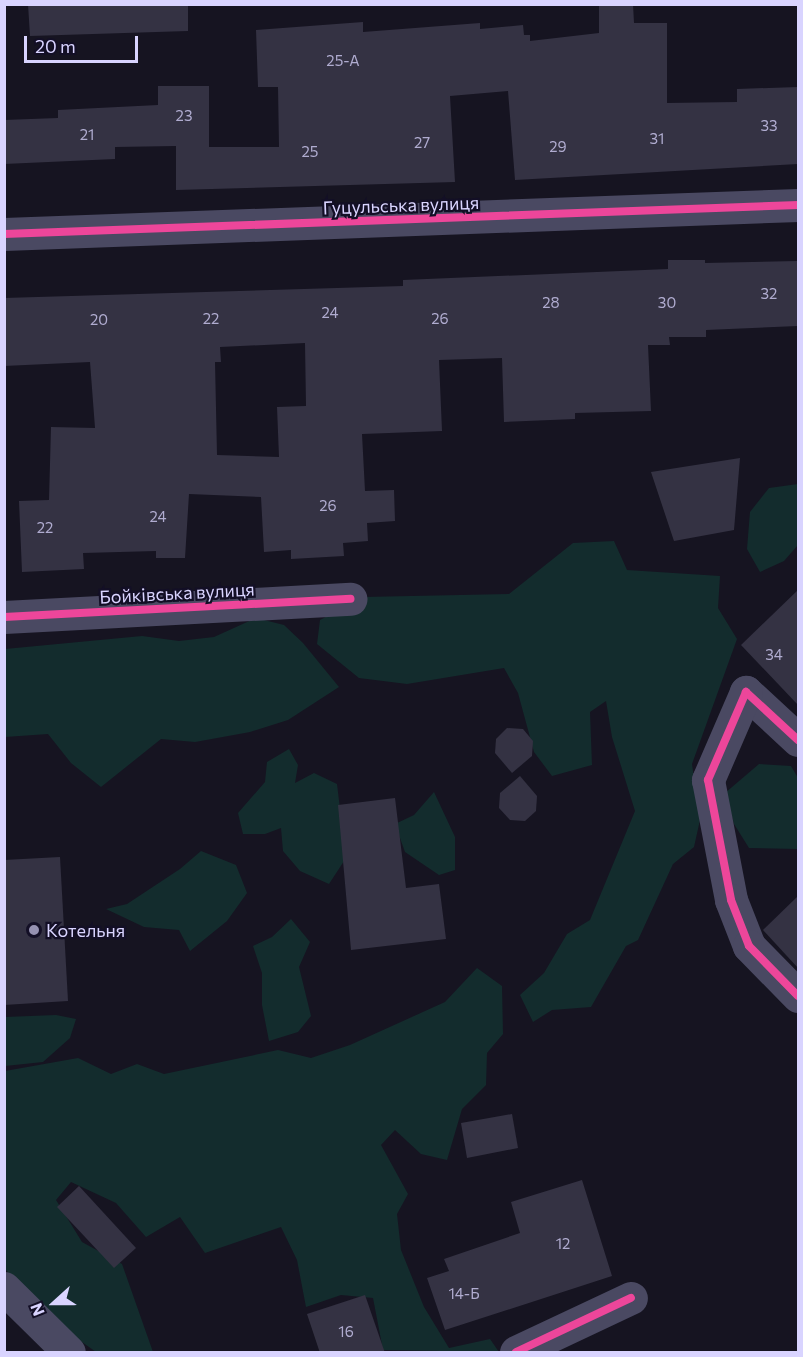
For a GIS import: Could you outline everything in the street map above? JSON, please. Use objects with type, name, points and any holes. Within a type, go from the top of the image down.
[{"type":"street","name":"Гуцульська вулиця","points":[[4,234],[798,206]]},
{"type":"street","name":"Бойківська вулиця","points":[[4,617],[351,599]]},
{"type":"street","points":[[798,740],[746,692],[708,780],[731,900],[749,946],[798,996]]},
{"type":"street","points":[[4,1288],[69,1353]]},
{"type":"street","points":[[516,1353],[631,1298]]},
{"type":"green space","points":[[798,484],[798,545],[784,561],[760,572],[747,549],[750,512],[769,488]]},
{"type":"green space","points":[[614,541],[627,570],[720,576],[718,608],[737,639],[692,764],[700,820],[694,847],[673,864],[638,940],[626,946],[591,1007],[552,1010],[533,1022],[520,995],[544,973],[567,934],[590,920],[635,811],[612,737],[606,701],[590,712],[592,765],[552,776],[534,752],[518,693],[504,668],[407,684],[359,678],[317,644],[320,620],[363,597],[509,594],[573,543]]},
{"type":"green space","points":[[256,618],[284,625],[303,643],[339,687],[288,720],[250,732],[195,742],[161,739],[101,787],[71,763],[48,734],[5,737],[5,649],[142,636],[179,641],[214,637]]},
{"type":"green space","points":[[289,749],[298,765],[295,783],[314,773],[337,784],[346,858],[329,884],[300,871],[283,851],[281,828],[265,834],[243,834],[238,813],[265,782],[267,762]]},
{"type":"green space","points":[[759,764],[791,766],[798,778],[798,849],[749,848],[734,824],[725,793]]},
{"type":"green space","points":[[434,792],[455,837],[455,870],[439,875],[405,852],[395,824],[414,815]]},
{"type":"green space","points":[[201,851],[236,865],[247,893],[227,921],[190,951],[179,930],[144,927],[106,909],[127,904],[180,869]]},
{"type":"green space","points":[[291,919],[310,942],[299,967],[311,1016],[298,1032],[269,1041],[262,1005],[262,973],[253,946],[272,937]]},
{"type":"green space","points":[[477,968],[502,986],[503,1034],[487,1053],[486,1085],[462,1109],[447,1160],[421,1154],[395,1130],[381,1145],[408,1194],[397,1214],[401,1250],[424,1307],[449,1348],[490,1339],[499,1352],[383,1350],[373,1298],[341,1295],[306,1307],[297,1260],[281,1227],[205,1253],[180,1217],[146,1237],[116,1203],[71,1182],[56,1200],[82,1242],[122,1264],[153,1352],[96,1352],[51,1320],[5,1269],[5,1071],[78,1058],[111,1074],[137,1064],[164,1074],[278,1050],[311,1058],[350,1045],[445,1002]]},
{"type":"green space","points":[[56,1015],[76,1019],[70,1038],[43,1062],[5,1066],[5,1017]]},
{"type":"building","points":[[28,4],[188,4],[188,31],[30,36]]},
{"type":"building","points":[[599,4],[633,4],[634,23],[667,23],[667,103],[737,102],[737,89],[798,87],[798,164],[515,180],[508,91],[450,96],[455,182],[176,190],[176,146],[115,147],[115,159],[4,164],[4,120],[58,118],[58,110],[158,105],[158,86],[209,86],[209,147],[279,147],[278,87],[258,87],[256,30],[363,22],[363,32],[480,23],[480,29],[523,25],[524,35],[530,35],[530,41],[599,33]]},
{"type":"building","points":[[668,260],[705,260],[705,263],[798,261],[798,326],[706,330],[706,337],[669,337],[670,345],[648,345],[651,411],[575,413],[575,419],[504,422],[502,358],[439,360],[442,431],[362,434],[365,491],[394,490],[395,521],[367,523],[368,541],[343,543],[344,556],[291,559],[291,550],[264,552],[261,497],[189,494],[185,558],[156,558],[156,551],[83,553],[84,569],[22,572],[19,501],[49,500],[51,427],[95,428],[90,362],[4,366],[4,298],[403,286],[403,280],[668,269]],"holes":[[[305,343],[306,406],[277,407],[279,457],[217,455],[215,362],[221,362],[220,347]]]},
{"type":"building","points":[[740,458],[734,530],[674,541],[651,472]]},
{"type":"building","points":[[798,590],[798,705],[741,645]]},
{"type":"building","points":[[507,728],[523,729],[533,741],[532,756],[512,773],[495,753],[496,739]]},
{"type":"building","points":[[520,776],[537,796],[536,811],[525,821],[510,820],[499,808],[500,793]]},
{"type":"building","points":[[395,798],[406,888],[439,884],[446,939],[351,950],[338,805]]},
{"type":"building","name":"Котельня","points":[[60,857],[68,1001],[4,1005],[4,860]]},
{"type":"building","points":[[798,896],[798,968],[763,930]]},
{"type":"building","points":[[512,1114],[518,1148],[467,1158],[461,1123]]},
{"type":"building","points":[[582,1180],[612,1276],[445,1330],[427,1278],[449,1271],[444,1259],[520,1233],[511,1202]]},
{"type":"building","points":[[79,1186],[136,1248],[114,1268],[57,1207]]},
{"type":"building","points":[[365,1295],[385,1353],[320,1353],[307,1314]]},
{"type":"cycle path","points":[[4,234],[798,205]]},
{"type":"cycle path","points":[[4,617],[351,599]]},
{"type":"cycle path","points":[[798,740],[746,692],[708,780],[731,900],[749,946],[798,996]]},
{"type":"cycle path","points":[[516,1352],[631,1298]]},
{"type":"place","name":"Котельня","points":[[34,930]]}]
